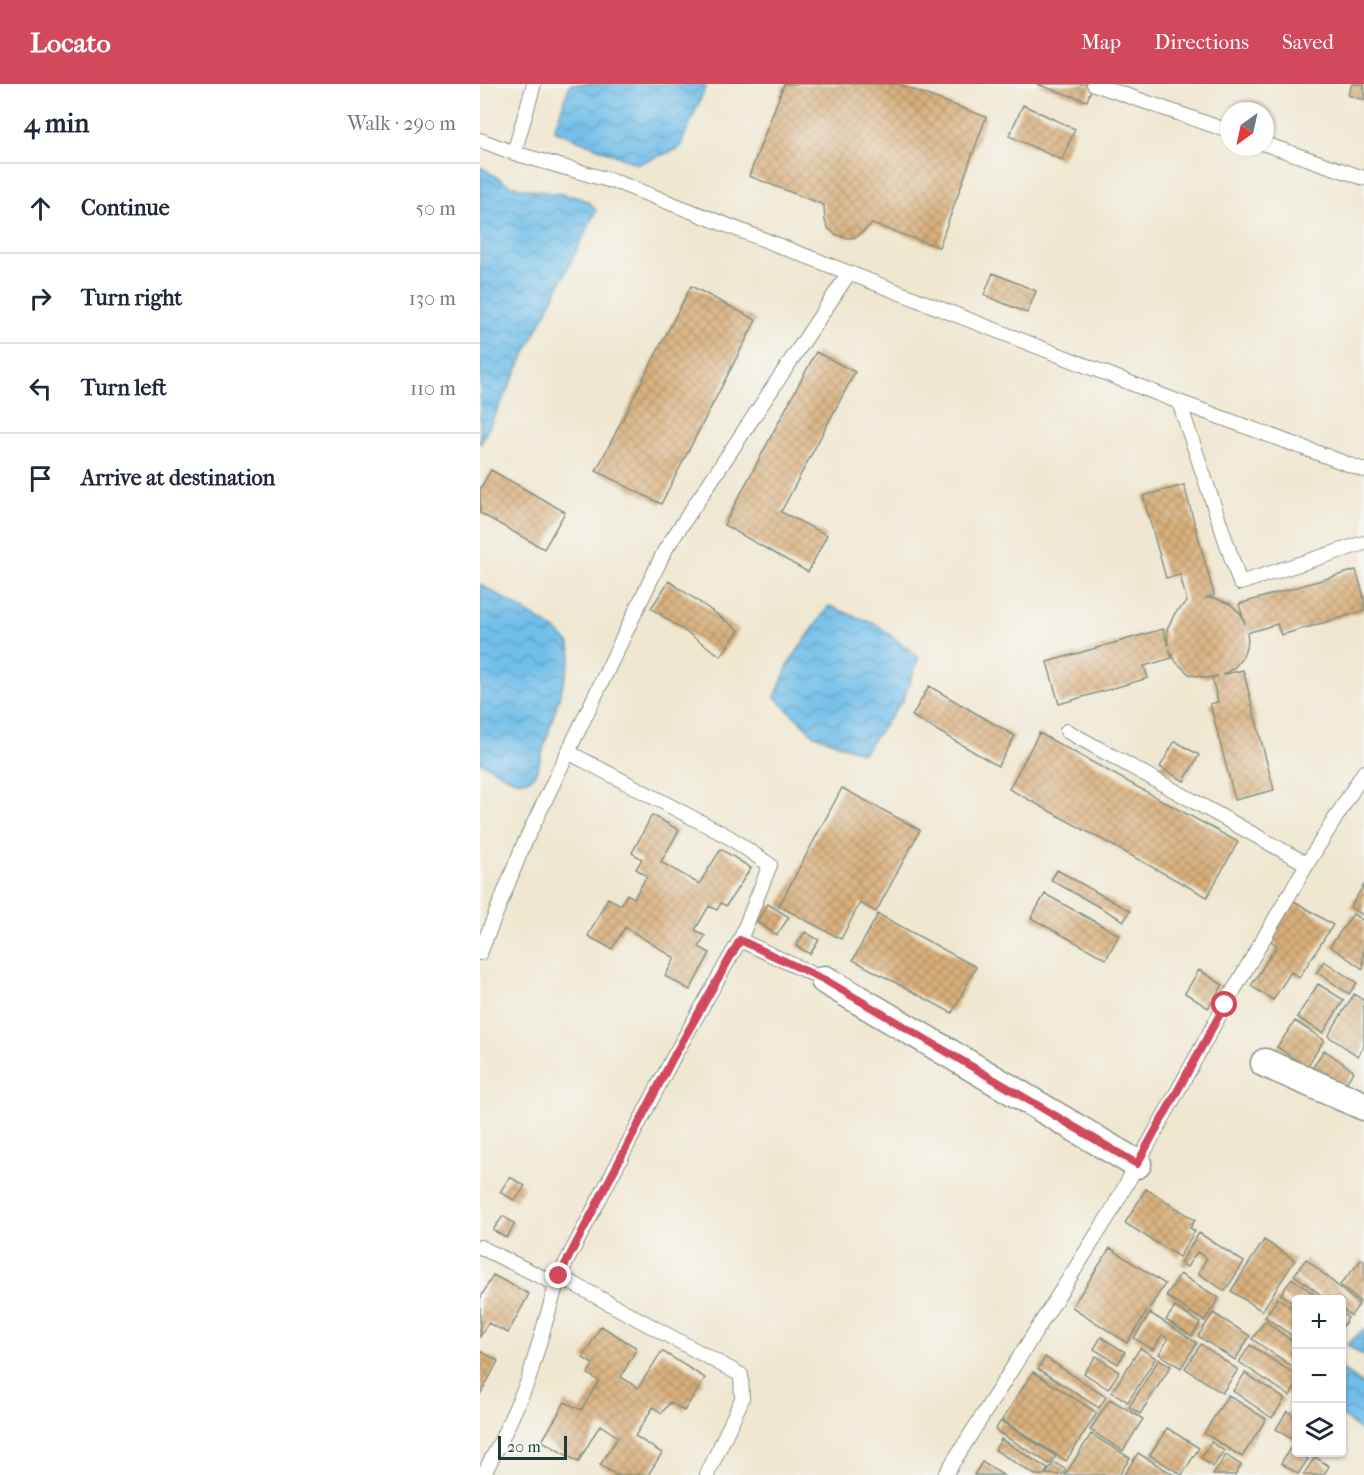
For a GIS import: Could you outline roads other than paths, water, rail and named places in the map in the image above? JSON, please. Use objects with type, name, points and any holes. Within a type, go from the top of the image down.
[{"type":"street","points":[[825,980],[1137,1164]]},
{"type":"street","points":[[1265,1062],[1364,1106]]},
{"type":"lane","points":[[514,153],[534,84]]},
{"type":"lane","points":[[1094,84],[1220,128]]},
{"type":"lane","points":[[480,140],[514,153],[619,183],[1179,402],[1364,470]]},
{"type":"lane","points":[[1274,147],[1364,178]]},
{"type":"lane","points":[[480,953],[523,846],[665,550],[849,273]]},
{"type":"lane","points":[[1179,402],[1240,583],[1364,543]]},
{"type":"lane","points":[[1067,731],[1307,864]]},
{"type":"lane","points":[[483,1475],[528,1381],[557,1280],[674,1056],[740,940],[770,866],[729,837],[568,752]]},
{"type":"lane","points":[[945,1475],[1111,1212],[1225,1005],[1307,864],[1364,772]]},
{"type":"lane","points":[[740,940],[825,980]]},
{"type":"lane","points":[[480,1247],[557,1280],[741,1376],[742,1399],[707,1475]]},
{"type":"water","points":[[570,84],[707,84],[679,149],[637,164],[554,130]]},
{"type":"water","points":[[480,167],[513,186],[583,199],[596,211],[480,445]]},
{"type":"water","points":[[480,584],[554,629],[570,644],[571,658],[537,770],[526,780],[516,780],[480,762]]},
{"type":"water","points":[[829,606],[877,625],[919,657],[903,700],[863,753],[814,735],[775,697],[790,661]]},
{"type":"water","points":[[1364,1329],[1364,1356],[1347,1345]]},
{"type":"water","points":[[1346,1372],[1364,1385],[1364,1433],[1346,1419]]}]
